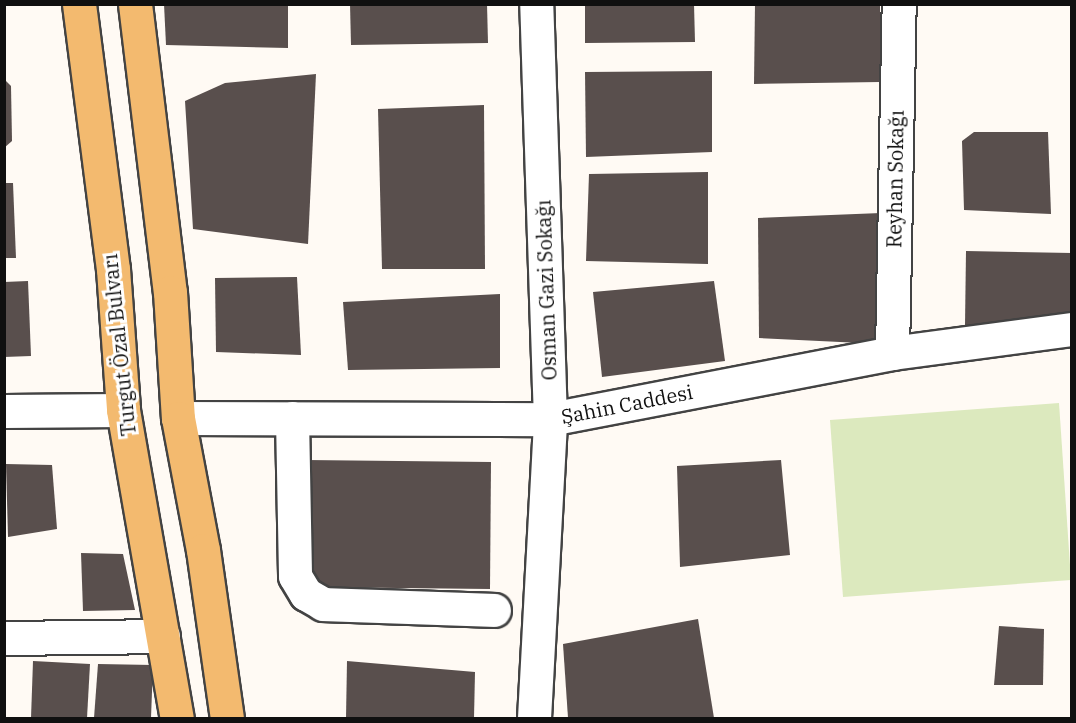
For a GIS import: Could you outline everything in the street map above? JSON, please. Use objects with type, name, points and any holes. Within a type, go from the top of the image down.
[{"type":"main road","name":"Turgut Özal Bulvarı","points":[[79,4],[113,269],[123,410],[177,718]]},
{"type":"main road","points":[[135,4],[170,292],[177,418],[202,550],[227,718]]},
{"type":"street","name":"Osman Gazi Sokağı","points":[[534,718],[550,419],[536,4]]},
{"type":"street","name":"Reyhan Sokağı","points":[[892,352],[899,4]]},
{"type":"street","name":"Şahin Caddesi","points":[[177,418],[550,419],[892,352],[1071,329]]},
{"type":"street","points":[[4,411],[123,410]]},
{"type":"street","points":[[292,418],[295,576],[306,594],[323,604],[494,610]]},
{"type":"street","points":[[4,638],[163,636]]},
{"type":"green space","points":[[1059,403],[1071,580],[843,597],[830,420]]},
{"type":"building","points":[[164,4],[288,4],[288,48],[166,45]]},
{"type":"building","points":[[350,4],[487,4],[488,43],[351,45]]},
{"type":"building","points":[[585,4],[694,4],[695,42],[585,43]]},
{"type":"building","points":[[755,4],[880,4],[880,82],[754,84]]},
{"type":"building","points":[[712,71],[712,152],[586,157],[585,72]]},
{"type":"building","points":[[316,74],[308,244],[193,229],[185,101],[225,83]]},
{"type":"building","points":[[4,79],[11,86],[12,141],[4,148]]},
{"type":"building","points":[[484,105],[485,269],[382,269],[378,109]]},
{"type":"building","points":[[974,132],[1048,132],[1051,214],[964,210],[962,141]]},
{"type":"building","points":[[708,172],[708,264],[586,261],[589,174]]},
{"type":"building","points":[[4,183],[13,183],[16,258],[4,258]]},
{"type":"building","points":[[881,213],[882,344],[759,338],[758,218]]},
{"type":"building","points":[[966,251],[1072,253],[1071,329],[965,326]]},
{"type":"building","points":[[297,277],[301,355],[216,352],[215,278]]},
{"type":"building","points":[[28,281],[31,356],[4,357],[4,282]]},
{"type":"building","points":[[714,281],[725,361],[602,377],[593,292]]},
{"type":"building","points":[[500,294],[500,368],[348,370],[343,302]]},
{"type":"building","points":[[306,460],[491,462],[490,589],[305,587]]},
{"type":"building","points":[[781,460],[790,555],[680,567],[677,466]]},
{"type":"building","points":[[6,464],[52,465],[57,529],[8,537]]},
{"type":"building","points":[[81,553],[123,554],[135,610],[83,611]]},
{"type":"building","points":[[698,619],[714,718],[568,718],[563,644]]},
{"type":"building","points":[[999,626],[1044,629],[1043,685],[994,685]]},
{"type":"building","points":[[33,661],[90,664],[87,718],[31,718]]},
{"type":"building","points":[[347,661],[475,672],[474,718],[346,718]]},
{"type":"building","points":[[98,664],[153,665],[151,718],[94,718]]}]
